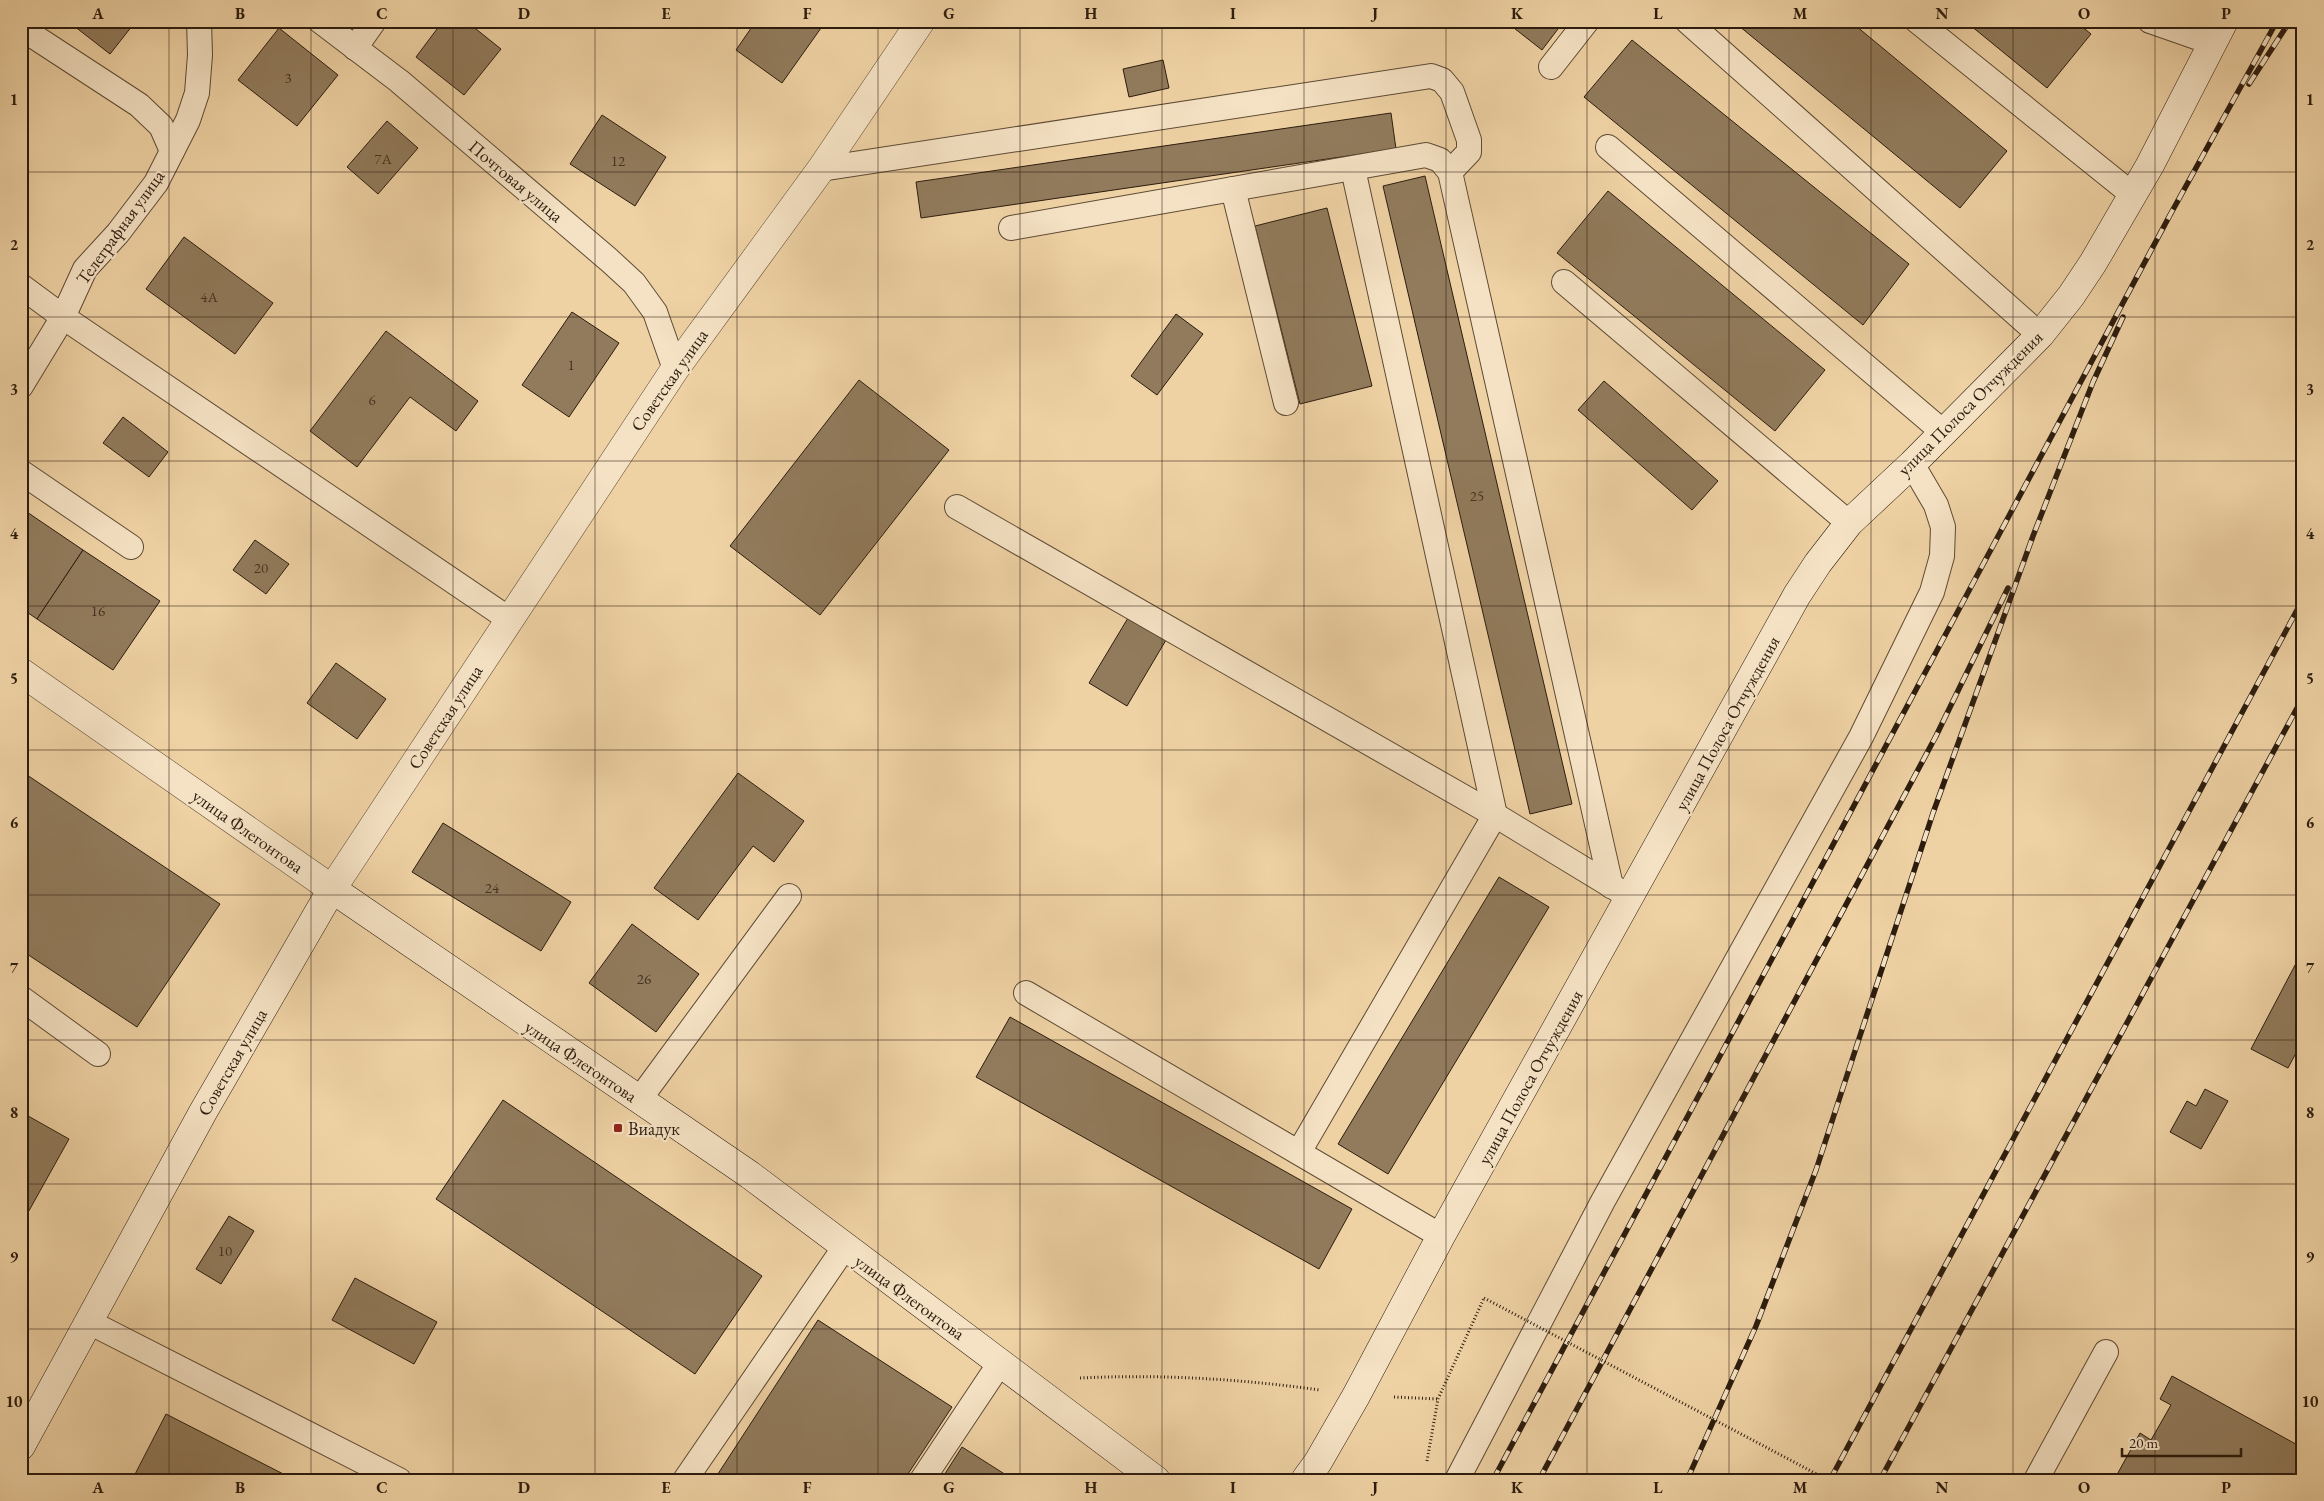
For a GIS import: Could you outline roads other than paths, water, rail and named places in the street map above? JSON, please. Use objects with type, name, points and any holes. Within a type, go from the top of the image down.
[{"type":"main road","name":"Советская улица","points":[[21,1446],[203,1112],[332,890],[675,369],[821,169],[921,21]]},
{"type":"main road","name":"улица Полоса Отчуждения","points":[[1305,1480],[1318,1462],[1356,1396],[1621,891],[1797,595],[1818,562],[1849,523],[1912,464],[2040,335],[2071,296],[2133,195],[2218,32]]},
{"type":"main road","name":"улица Флегонтова","points":[[21,672],[332,890],[750,1176],[1156,1480]]},
{"type":"lane","name":"Телеграфная улица","points":[[21,386],[63,317],[86,269],[95,256],[118,233],[156,183],[188,120],[197,93],[200,55],[199,21]]},
{"type":"lane","name":"Почтовая улица","points":[[320,21],[406,87],[610,260],[634,283],[655,312],[675,369]]},
{"type":"lane","points":[[355,48],[374,21]]},
{"type":"lane","points":[[1551,67],[1587,21]]},
{"type":"lane","points":[[1687,21],[2040,335]]},
{"type":"lane","points":[[1917,21],[2133,195]]},
{"type":"lane","points":[[2150,21],[2218,32]]},
{"type":"lane","points":[[21,28],[139,105],[161,126],[172,151]]},
{"type":"lane","points":[[821,169],[1431,76],[1442,80],[1452,92],[1469,140],[1469,152],[1450,172]]},
{"type":"lane","points":[[1608,147],[1943,432]]},
{"type":"lane","points":[[1010,228],[1426,155],[1440,160],[1450,172],[1621,891]]},
{"type":"lane","points":[[1299,1152],[1495,815],[1353,168]]},
{"type":"lane","points":[[1233,189],[1286,403]]},
{"type":"lane","points":[[1564,282],[1849,523]]},
{"type":"lane","points":[[21,286],[63,317],[509,619]]},
{"type":"lane","points":[[1457,1480],[1603,1201],[1861,737],[1932,592],[1942,556],[1943,527],[1936,505],[1912,464]]},
{"type":"lane","points":[[21,472],[131,547]]},
{"type":"lane","points":[[957,507],[1495,815],[1621,891]]},
{"type":"lane","points":[[639,1100],[789,896]]},
{"type":"lane","points":[[1026,993],[1441,1236]]},
{"type":"lane","points":[[21,998],[98,1054]]},
{"type":"lane","points":[[685,1480],[844,1248]]},
{"type":"lane","points":[[90,1322],[399,1480]]},
{"type":"lane","points":[[2036,1480],[2106,1352]]},
{"type":"lane","points":[[922,1480],[1000,1363]]},
{"type":"railway","points":[[1493,1480],[2170,215],[2277,21]]},
{"type":"railway","points":[[2249,84],[2290,21]]},
{"type":"railway","points":[[1687,1480],[1756,1326],[1816,1170],[1933,813],[2033,536],[2093,382],[2123,317]]},
{"type":"railway","points":[[1539,1480],[1936,736],[2008,588]]},
{"type":"railway","points":[[1830,1480],[2303,599]]},
{"type":"railway","points":[[1880,1480],[2303,697]]},
{"type":"place","name":"Виадук","points":[[618,1128]]}]
